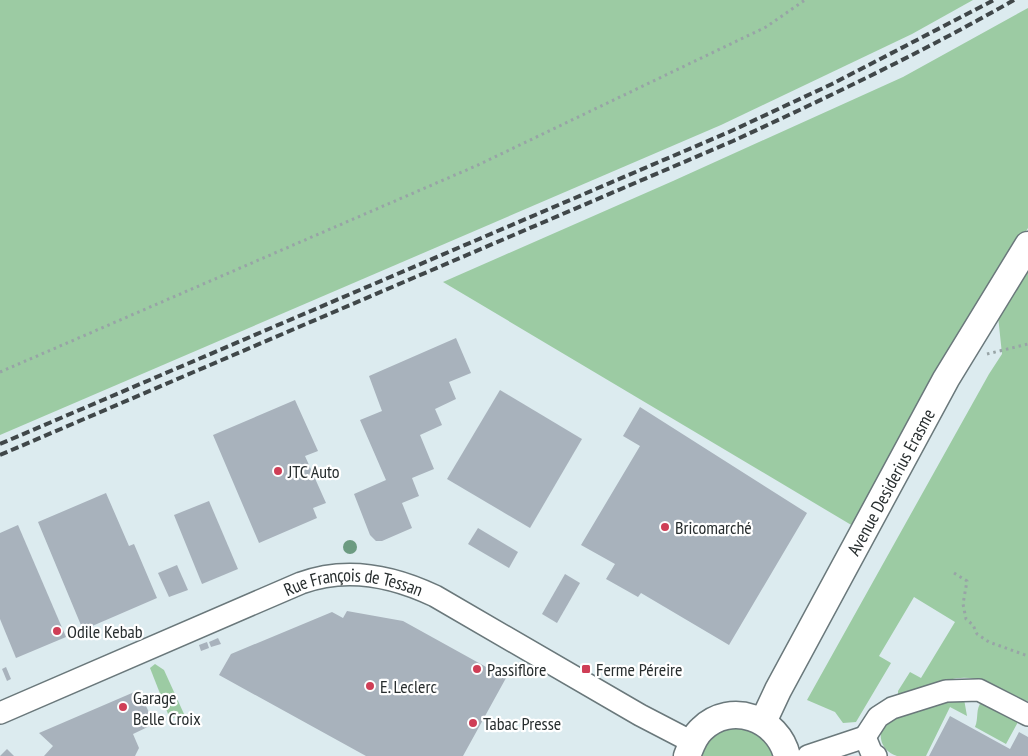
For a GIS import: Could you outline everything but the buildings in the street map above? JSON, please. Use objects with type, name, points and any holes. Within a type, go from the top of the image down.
[{"type":"main road","name":"Avenue Desiderius Erasme","points":[[763,722],[782,682],[946,379],[1028,245]]},
{"type":"main road","points":[[690,749],[702,729],[716,720],[731,715],[748,716],[763,722],[776,732],[785,747],[787,756]]},
{"type":"street","name":"Rue François de Tessan","points":[[0,713],[301,583],[331,575],[357,574],[394,580],[435,596],[640,715],[690,749]]},
{"type":"street","points":[[808,756],[865,737],[878,716],[892,708],[946,691],[979,690],[1028,715]]},
{"type":"street","points":[[865,737],[872,754],[876,756]]},
{"type":"path","points":[[0,372],[76,341],[478,165],[766,28],[805,0]]},
{"type":"path","points":[[962,352],[990,354],[1028,344]]},
{"type":"path","points":[[954,573],[967,581],[963,604],[966,619],[973,625],[977,634],[989,642],[1028,656]]},
{"type":"green space","points":[[0,0],[973,0],[912,34],[721,125],[0,435]]},
{"type":"green space","points":[[1028,8],[1028,228],[953,345],[853,526],[443,282],[903,77]]},
{"type":"green space","points":[[1028,267],[1028,701],[981,681],[966,678],[948,680],[904,697],[898,696],[898,691],[910,672],[921,678],[955,622],[914,597],[879,656],[891,663],[856,722],[843,723],[835,712],[807,700],[989,374],[1002,354],[998,316]]},
{"type":"green space","points":[[155,664],[164,670],[184,714],[170,719],[150,668]]},
{"type":"green space","points":[[947,695],[964,699],[967,716],[950,707],[926,756],[897,756],[886,750],[881,740],[881,730],[886,719]]},
{"type":"green space","points":[[982,701],[1018,722],[1006,744],[975,727]]},
{"type":"green space","points":[[738,727],[760,736],[767,744],[773,756],[700,756],[714,735],[724,730]]},
{"type":"railway","points":[[0,444],[729,132],[832,84],[994,0]]},
{"type":"railway","points":[[0,455],[733,141],[910,56],[1014,0]]},
{"type":"place","name":"JTC Auto","points":[[278,471]]},
{"type":"place","name":"Bricomarché","points":[[665,527]]},
{"type":"place","name":"Odile Kebab","points":[[57,631]]},
{"type":"place","name":"Passiflore","points":[[477,669]]},
{"type":"place","name":"Ferme Péreire","points":[[586,669]]},
{"type":"place","name":"E. Leclerc","points":[[370,686]]},
{"type":"place","name":"Garage Belle Croix","points":[[123,707]]},
{"type":"place","name":"Tabac Presse","points":[[473,723]]}]
